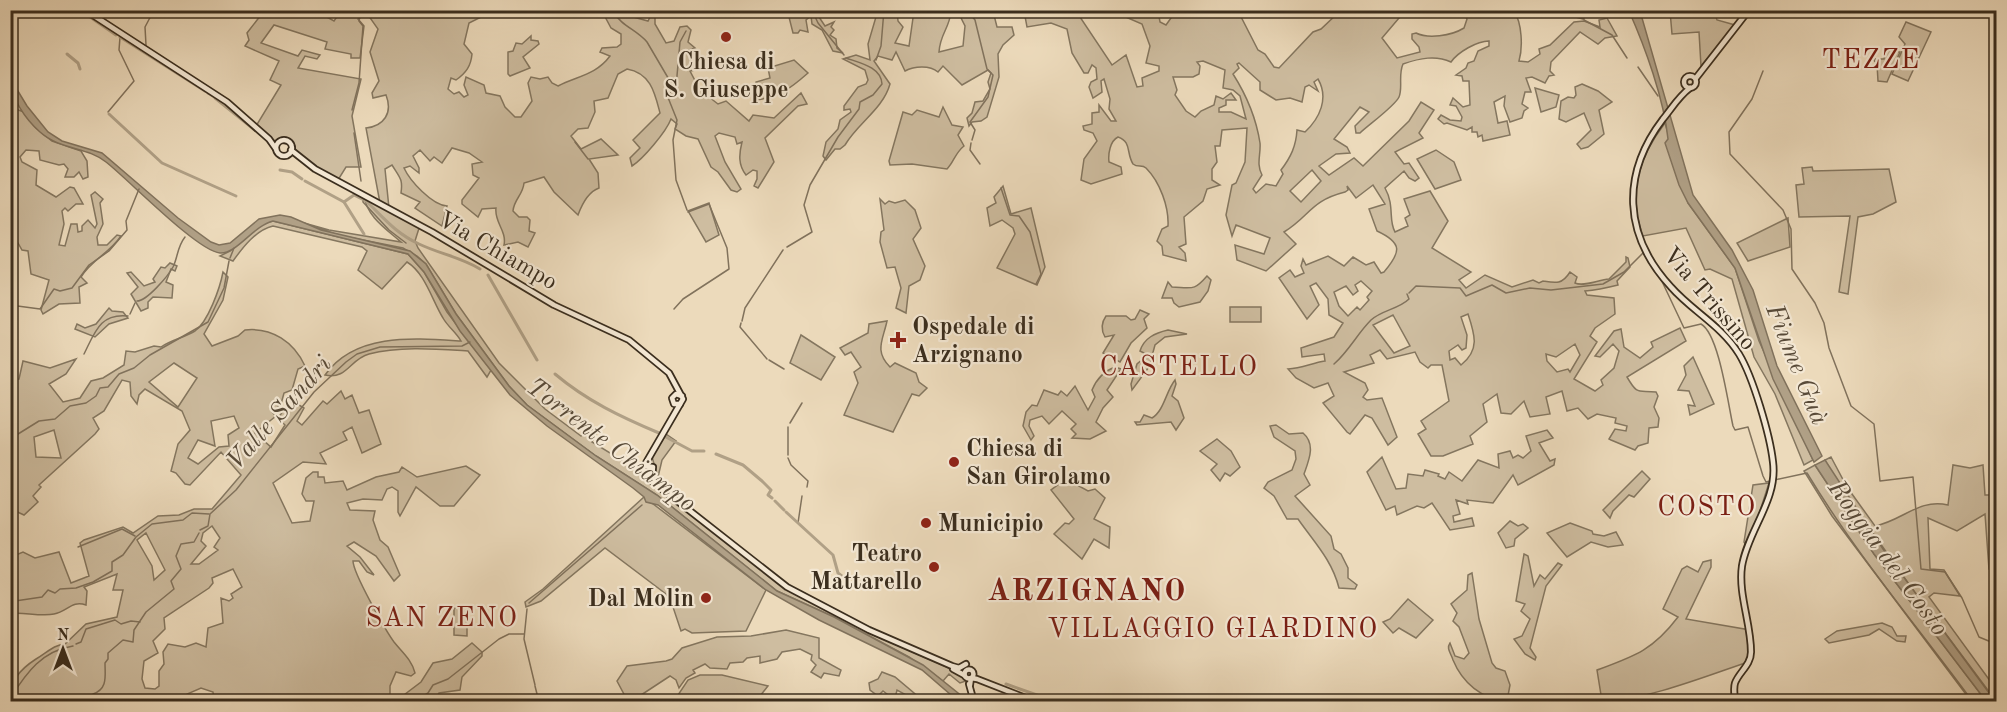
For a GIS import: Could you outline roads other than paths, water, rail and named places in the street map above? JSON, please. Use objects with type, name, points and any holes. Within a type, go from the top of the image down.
[{"type":"main road","points":[[85,10],[217,96],[269,139],[280,155],[297,158]]},
{"type":"main road","name":"Via Trissino","points":[[1688,87],[1685,79],[1693,77],[1702,68],[1749,10]]},
{"type":"main road","name":"Via Trissino","points":[[1693,77],[1696,85],[1688,87],[1673,106],[1638,160],[1632,187],[1634,218],[1652,262],[1670,286],[1715,326],[1739,354],[1755,397],[1773,462],[1770,492],[1742,566],[1751,653],[1734,686],[1735,702]]},
{"type":"main road","points":[[269,139],[287,141],[297,158]]},
{"type":"main road","points":[[276,149],[279,141]]},
{"type":"main road","points":[[286,155],[291,150]]},
{"type":"main road","name":"Via Chiampo","points":[[297,158],[432,232],[554,304],[630,340],[659,362],[675,382],[682,396]]},
{"type":"main road","points":[[675,382],[674,396],[677,404]]},
{"type":"main road","points":[[674,396],[682,396]]},
{"type":"main road","points":[[682,396],[677,404],[675,415],[649,456],[642,473],[768,574],[869,630],[915,652],[1037,702]]},
{"type":"main road","points":[[649,456],[657,484]]},
{"type":"main road","points":[[645,466],[652,466]]},
{"type":"main road","points":[[648,477],[655,473]]},
{"type":"main road","points":[[915,652],[959,668],[983,681],[1037,702]]},
{"type":"main road","points":[[968,673],[974,702]]},
{"type":"main road","points":[[972,692],[974,682],[983,681]]},
{"type":"waterway","points":[[80,10],[116,35]]},
{"type":"waterway","points":[[146,45],[145,27],[154,10]]},
{"type":"waterway","points":[[359,20],[363,10]]},
{"type":"waterway","points":[[612,10],[620,20],[647,42],[674,88]]},
{"type":"waterway","points":[[812,10],[818,23],[844,55]]},
{"type":"waterway","points":[[876,60],[881,46],[884,10]]},
{"type":"waterway","points":[[967,10],[975,20],[987,69],[993,75],[988,97],[970,122],[975,130],[972,140]]},
{"type":"waterway","points":[[1567,10],[1568,15],[1583,19]]},
{"type":"waterway","points":[[1583,10],[1584,20],[1612,35],[1627,58]]},
{"type":"waterway","points":[[352,110],[359,83],[363,26],[359,21]]},
{"type":"waterway","points":[[686,31],[680,42],[676,87],[667,95],[677,120],[673,140],[676,180],[687,210]]},
{"type":"waterway","points":[[108,112],[134,81],[119,50],[120,37]]},
{"type":"waterway","points":[[120,37],[205,91]]},
{"type":"waterway","points":[[67,54],[78,63],[80,69]]},
{"type":"waterway","points":[[787,247],[812,232],[804,205],[810,185],[838,137],[859,109],[860,102],[873,95],[882,84],[881,78],[874,70],[846,58]]},
{"type":"waterway","points":[[1638,67],[1658,96]]},
{"type":"waterway","points":[[1763,71],[1752,99],[1729,132],[1730,154],[1783,210],[1791,229],[1792,269],[1815,303],[1824,323],[1829,348],[1851,406],[1874,424],[1880,481],[1913,477],[1921,569],[1945,572],[1962,598],[1979,637],[1996,644]]},
{"type":"waterway","points":[[208,93],[213,96]]},
{"type":"waterway","points":[[215,98],[261,135]]},
{"type":"waterway","points":[[109,114],[162,163],[236,196]]},
{"type":"waterway","points":[[354,133],[361,181]]},
{"type":"waterway","points":[[575,142],[588,159]]},
{"type":"waterway","points":[[971,143],[970,150],[980,164]]},
{"type":"waterway","points":[[280,170],[292,172],[302,179]]},
{"type":"waterway","points":[[305,181],[344,202],[354,195],[362,199]]},
{"type":"waterway","points":[[1001,188],[1010,215],[1019,216],[1030,232],[1041,274],[1036,284]]},
{"type":"waterway","points":[[10,305],[40,309],[54,289],[60,291],[72,288],[89,265],[109,251],[127,230],[126,221],[139,189]]},
{"type":"waterway","points":[[363,198],[363,202],[389,230],[406,243]]},
{"type":"waterway","points":[[365,200],[411,240],[480,269]]},
{"type":"waterway","points":[[344,202],[364,234]]},
{"type":"waterway","points":[[674,309],[683,299],[729,269],[727,248],[709,204],[688,212]]},
{"type":"waterway","points":[[137,301],[151,293],[167,276],[185,237]]},
{"type":"waterway","points":[[230,258],[234,248]]},
{"type":"waterway","points":[[742,321],[745,308],[783,250]]},
{"type":"waterway","name":"Roggia del Costo","points":[[1409,293],[1416,286],[1460,288],[1466,296],[1492,285],[1506,293],[1530,288],[1551,290],[1603,284],[1624,272],[1645,251]]},
{"type":"waterway","points":[[10,439],[39,421],[55,419],[70,406],[86,403],[96,396],[100,388],[108,387],[119,374],[134,368],[150,355],[208,322],[224,288],[229,261]]},
{"type":"waterway","name":"Torrente Chiampo","points":[[488,275],[537,360]]},
{"type":"waterway","name":"Roggia del Costo","points":[[1659,275],[1684,328],[1701,324],[1713,341],[1733,426],[1735,430],[1748,427],[1763,476],[1766,482],[1770,481]]},
{"type":"waterway","name":"Roggia del Costo","points":[[1334,364],[1371,320],[1405,302],[1409,299],[1407,294]]},
{"type":"waterway","points":[[130,314],[135,303]]},
{"type":"waterway","points":[[84,354],[95,332],[105,321],[119,316],[128,316]]},
{"type":"waterway","points":[[741,323],[740,327],[767,359]]},
{"type":"waterway","name":"Valle Sandri","points":[[200,530],[208,526],[210,514],[236,490],[314,392],[357,354],[380,347],[462,346],[470,342]]},
{"type":"waterway","points":[[769,360],[784,369]]},
{"type":"waterway","name":"Torrente Chiampo","points":[[555,374],[605,408],[659,433]]},
{"type":"waterway","points":[[790,423],[802,403]]},
{"type":"waterway","points":[[788,427],[788,455]]},
{"type":"waterway","points":[[664,436],[692,451],[704,451]]},
{"type":"waterway","points":[[989,449],[993,457]]},
{"type":"waterway","points":[[716,454],[743,465],[762,481]]},
{"type":"waterway","points":[[788,458],[791,465],[808,481],[807,487]]},
{"type":"waterway","name":"Torrente Chiampo","points":[[636,474],[642,465]]},
{"type":"waterway","name":"Roggia del Costo","points":[[1774,480],[1807,473],[1866,561],[1973,702]]},
{"type":"waterway","points":[[763,482],[771,490],[768,495],[772,498]]},
{"type":"waterway","points":[[798,523],[802,496]]},
{"type":"waterway","points":[[775,501],[784,510]]},
{"type":"waterway","points":[[529,603],[642,505]]},
{"type":"waterway","points":[[786,512],[833,555],[838,573],[843,577]]},
{"type":"waterway","points":[[10,606],[15,601],[42,597],[48,590],[55,593],[60,589],[76,588],[93,582],[112,571],[112,562],[123,555],[136,537],[152,524],[183,520],[192,513],[209,514]]},
{"type":"waterway","points":[[78,547],[122,529],[135,536]]},
{"type":"waterway","name":"Valle Sandri","points":[[90,702],[93,694],[98,692],[103,685],[108,653],[123,640],[133,642],[134,630],[146,612],[174,589],[171,581],[181,569],[176,556],[181,544],[194,542],[199,533]]},
{"type":"waterway","points":[[527,609],[524,639],[535,685]]},
{"type":"waterway","points":[[76,644],[81,642],[86,629],[115,620],[121,624],[131,621],[140,622]]},
{"type":"waterway","points":[[414,702],[428,693],[433,685],[448,679],[499,639],[509,634],[524,634]]},
{"type":"waterway","points":[[11,697],[36,664],[52,653],[73,646]]},
{"type":"waterway","points":[[1006,684],[1051,700]]},
{"type":"waterway","points":[[535,686],[539,702]]},
{"type":"waterway","points":[[1054,700],[1093,702]]},
{"type":"place","name":"Chiesa di S. Giuseppe","points":[[726,37]]},
{"type":"place","name":"Ospedale di Arzignano","points":[[898,340]]},
{"type":"place","name":"Chiesa di San Girolamo","points":[[954,462]]},
{"type":"place","name":"Municipio","points":[[926,523]]},
{"type":"place","name":"Teatro Mattarello","points":[[934,567]]},
{"type":"place","name":"Dal Molin","points":[[706,598]]},
{"type":"district","name":"TEZZE","points":[[1871,59]]},
{"type":"district","name":"CASTELLO","points":[[1179,366]]},
{"type":"district","name":"COSTO","points":[[1707,506]]},
{"type":"district","name":"ARZIGNANO","points":[[1087,590]]},
{"type":"district","name":"SAN ZENO","points":[[442,617]]},
{"type":"district","name":"VILLAGGIO GIARDINO","points":[[1213,628]]},
{"type":"water label","name":"Fiume Guà","points":[[1798,364]]}]
